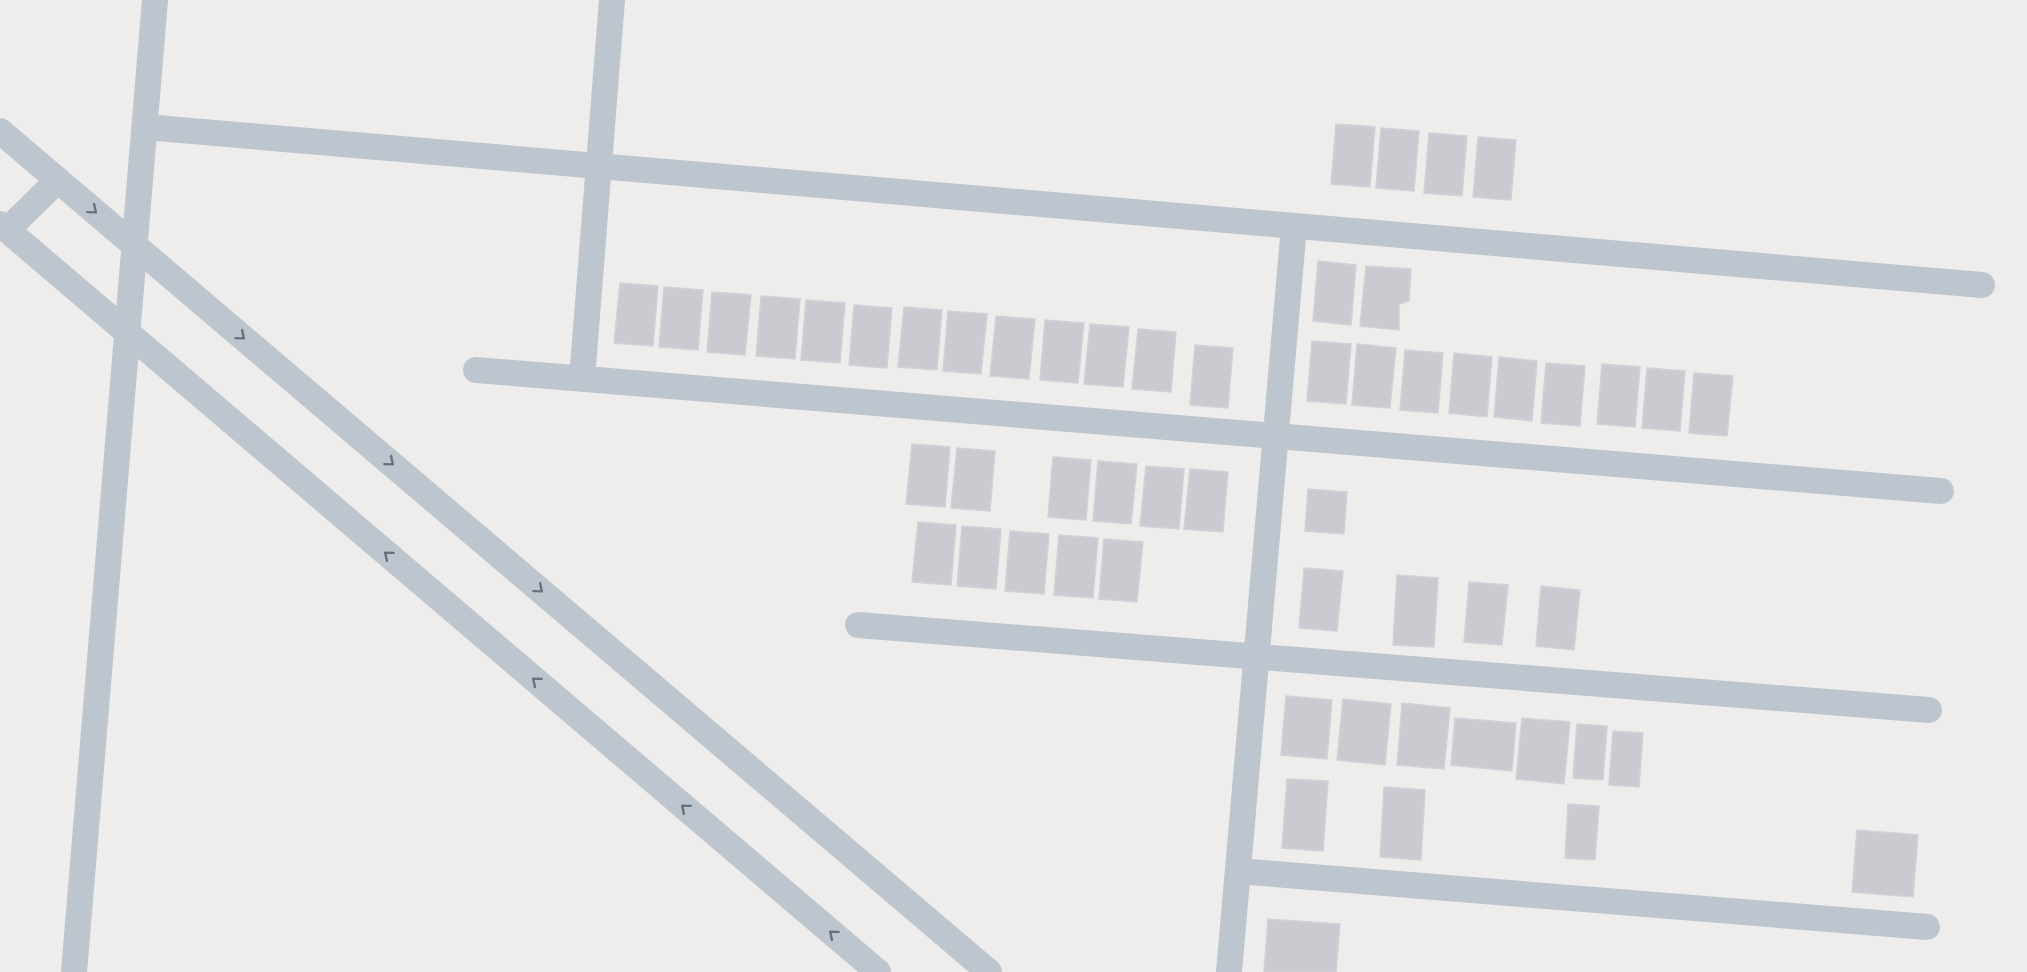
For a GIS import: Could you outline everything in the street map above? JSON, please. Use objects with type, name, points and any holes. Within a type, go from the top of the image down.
[{"type":"street","points":[[74,972],[155,0]]},
{"type":"street","points":[[582,379],[612,0]]},
{"type":"street","points":[[145,127],[1982,285]]},
{"type":"street","points":[[0,131],[989,972]]},
{"type":"street","points":[[58,180],[4,227],[878,972]]},
{"type":"street","points":[[1229,972],[1294,226]]},
{"type":"street","points":[[476,370],[1941,491]]},
{"type":"street","points":[[858,625],[1929,710]]},
{"type":"street","points":[[1238,871],[1927,927]]},
{"type":"building","points":[[1336,124],[1375,127],[1370,187],[1331,184]]},
{"type":"building","points":[[1381,128],[1419,131],[1414,191],[1376,188]]},
{"type":"building","points":[[1429,133],[1467,136],[1462,196],[1424,193]]},
{"type":"building","points":[[1478,137],[1516,140],[1511,200],[1473,197]]},
{"type":"building","points":[[1318,261],[1356,265],[1351,325],[1313,321]]},
{"type":"building","points":[[1366,266],[1411,269],[1409,301],[1399,304],[1399,330],[1360,326]]},
{"type":"building","points":[[620,283],[658,286],[653,346],[614,343]]},
{"type":"building","points":[[664,287],[703,290],[698,350],[659,347]]},
{"type":"building","points":[[712,292],[751,295],[745,355],[707,352]]},
{"type":"building","points":[[761,296],[800,299],[795,359],[756,356]]},
{"type":"building","points":[[806,300],[845,303],[840,363],[801,360]]},
{"type":"building","points":[[854,305],[892,308],[887,368],[849,365]]},
{"type":"building","points":[[904,307],[942,310],[937,370],[898,367]]},
{"type":"building","points":[[948,311],[987,314],[981,374],[943,371]]},
{"type":"building","points":[[996,316],[1035,319],[1029,379],[990,376]]},
{"type":"building","points":[[1045,320],[1084,323],[1078,383],[1040,380]]},
{"type":"building","points":[[1090,324],[1129,327],[1123,387],[1084,384]]},
{"type":"building","points":[[1138,329],[1176,332],[1171,392],[1132,389]]},
{"type":"building","points":[[1312,341],[1351,344],[1346,404],[1307,401]]},
{"type":"building","points":[[1357,344],[1396,348],[1390,408],[1352,405]]},
{"type":"building","points":[[1195,345],[1233,348],[1228,408],[1190,405]]},
{"type":"building","points":[[1405,350],[1443,353],[1438,413],[1400,410]]},
{"type":"building","points":[[1454,353],[1492,357],[1487,417],[1449,413]]},
{"type":"building","points":[[1499,357],[1537,361],[1532,421],[1494,417]]},
{"type":"building","points":[[1546,363],[1585,366],[1580,426],[1541,423]]},
{"type":"building","points":[[1602,364],[1640,367],[1635,427],[1597,424]]},
{"type":"building","points":[[1647,368],[1685,371],[1680,431],[1642,428]]},
{"type":"building","points":[[1694,373],[1733,376],[1727,436],[1689,433]]},
{"type":"building","points":[[912,444],[950,447],[945,507],[906,504]]},
{"type":"building","points":[[957,448],[995,451],[990,511],[951,508]]},
{"type":"building","points":[[1053,457],[1091,460],[1086,520],[1048,517]]},
{"type":"building","points":[[1098,461],[1137,464],[1131,524],[1093,521]]},
{"type":"building","points":[[1146,466],[1184,469],[1179,529],[1140,526]]},
{"type":"building","points":[[1190,469],[1228,472],[1223,532],[1184,529]]},
{"type":"building","points":[[1308,489],[1347,492],[1344,534],[1305,531]]},
{"type":"building","points":[[918,522],[956,525],[951,585],[912,582]]},
{"type":"building","points":[[962,526],[1001,529],[996,589],[957,586]]},
{"type":"building","points":[[1010,531],[1049,534],[1044,594],[1005,591]]},
{"type":"building","points":[[1059,535],[1098,538],[1093,598],[1054,595]]},
{"type":"building","points":[[1104,539],[1143,542],[1137,602],[1099,599]]},
{"type":"building","points":[[1304,568],[1343,571],[1337,631],[1299,628]]},
{"type":"building","points":[[1397,575],[1438,578],[1434,647],[1393,645]]},
{"type":"building","points":[[1469,582],[1508,585],[1502,645],[1464,642]]},
{"type":"building","points":[[1541,586],[1580,590],[1574,650],[1536,646]]},
{"type":"building","points":[[1286,696],[1332,700],[1327,759],[1281,755]]},
{"type":"building","points":[[1343,699],[1391,704],[1385,765],[1337,760]]},
{"type":"building","points":[[1402,703],[1450,708],[1444,769],[1397,765]]},
{"type":"building","points":[[1455,718],[1516,723],[1512,771],[1451,765]]},
{"type":"building","points":[[1522,718],[1570,722],[1564,784],[1516,779]]},
{"type":"building","points":[[1577,724],[1607,726],[1603,780],[1573,778]]},
{"type":"building","points":[[1613,731],[1643,733],[1639,787],[1609,785]]},
{"type":"building","points":[[1287,779],[1328,781],[1323,851],[1282,848]]},
{"type":"building","points":[[1384,787],[1425,790],[1421,860],[1380,857]]},
{"type":"building","points":[[1568,804],[1599,806],[1595,860],[1565,858]]},
{"type":"building","points":[[1857,830],[1918,835],[1913,897],[1852,892]]},
{"type":"building","points":[[1268,919],[1340,924],[1336,972],[1264,972]]}]
